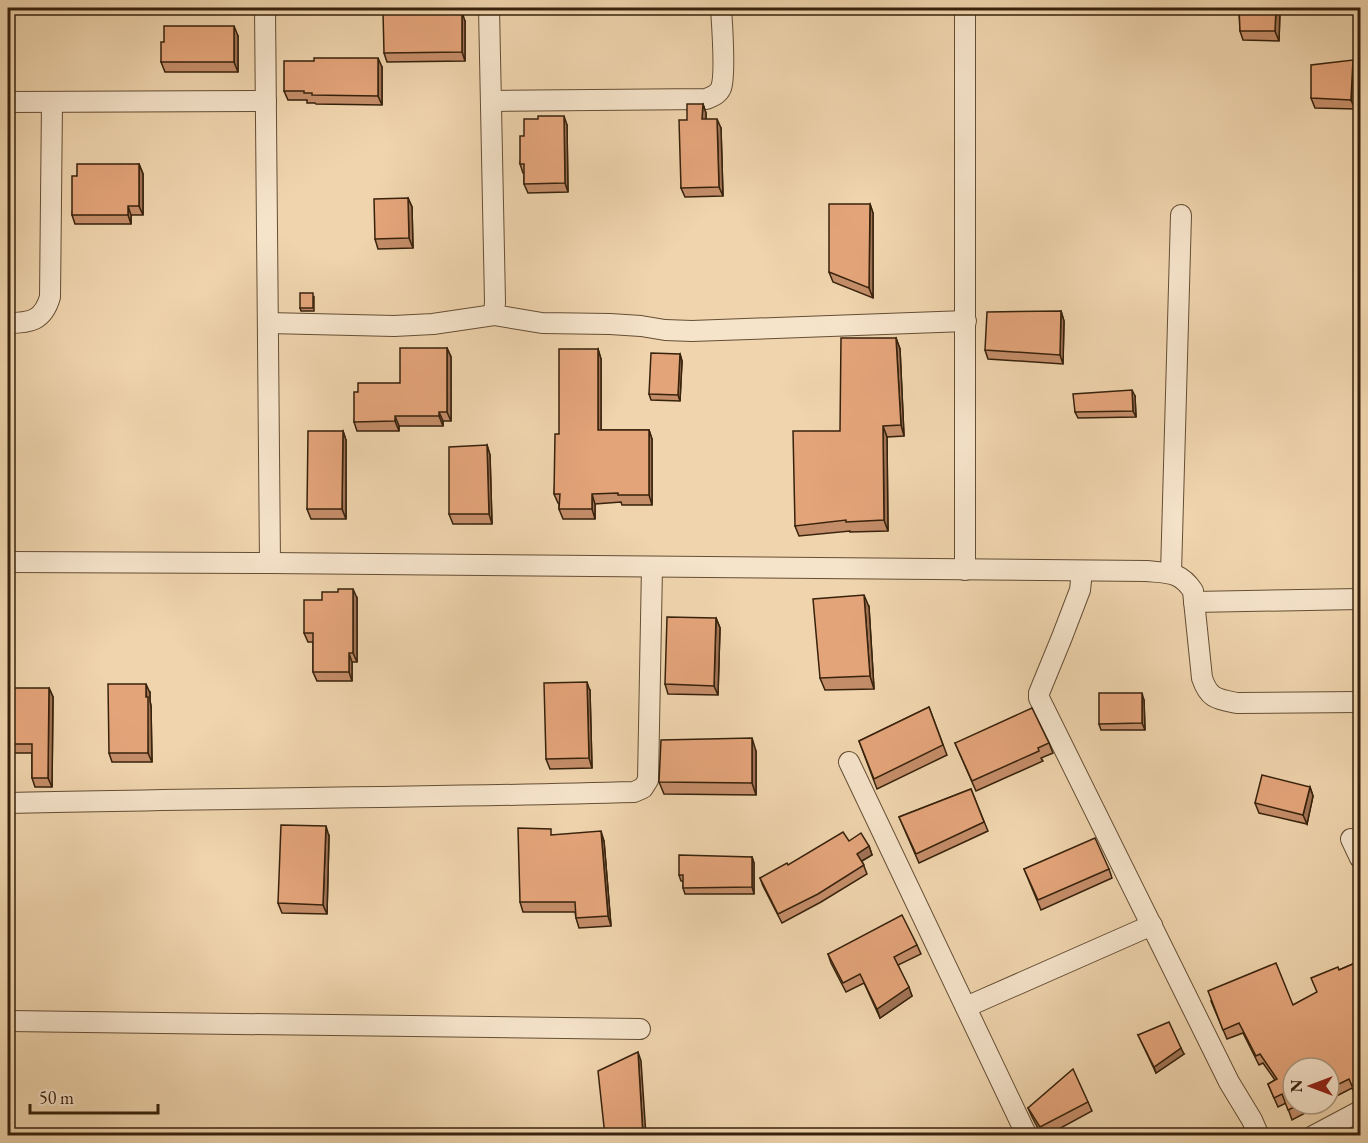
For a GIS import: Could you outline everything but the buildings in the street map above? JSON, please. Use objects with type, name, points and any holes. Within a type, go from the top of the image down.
[{"type":"street","points":[[265,8],[270,563]]},
{"type":"street","points":[[489,8],[494,315]]},
{"type":"street","points":[[491,101],[706,99],[715,95],[721,88],[722,8]]},
{"type":"street","points":[[965,8],[965,570]]},
{"type":"street","points":[[8,102],[266,101]]},
{"type":"street","points":[[8,323],[31,321],[38,317],[47,308],[50,297],[52,102]]},
{"type":"street","points":[[1171,573],[1181,215]]},
{"type":"street","points":[[268,323],[414,325],[494,315],[543,323],[641,326],[692,332],[966,321]]},
{"type":"street","points":[[8,562],[1171,573],[1178,575],[1193,591],[1202,678],[1206,689],[1212,696],[1237,703],[1360,702]]},
{"type":"street","points":[[8,803],[634,792],[643,788],[648,780],[652,567]]},
{"type":"street","points":[[1082,571],[1080,590],[1039,693],[1039,699],[1229,1082],[1259,1136]]},
{"type":"street","points":[[1194,602],[1360,599]]},
{"type":"street","points":[[849,762],[1027,1136]]},
{"type":"street","points":[[1351,839],[1360,858]]},
{"type":"street","points":[[966,1007],[1152,925]]},
{"type":"street","points":[[8,1021],[640,1029]]},
{"type":"street","points":[[1313,1136],[1360,1111]]}]
